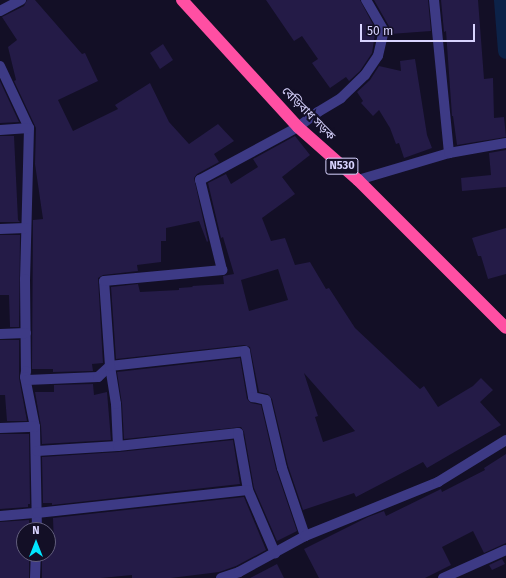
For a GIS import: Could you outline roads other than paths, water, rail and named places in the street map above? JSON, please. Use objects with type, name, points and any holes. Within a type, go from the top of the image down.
[{"type":"highway","name":"বেড়িবাধ সড়ক","points":[[182,0],[298,127],[358,180],[506,328]]},
{"type":"street","points":[[0,10],[21,0]]},
{"type":"street","points":[[118,446],[116,404],[110,366],[104,281],[222,270],[200,180],[298,127],[318,112],[341,98],[365,75],[378,56],[384,31],[366,0]]},
{"type":"street","points":[[434,0],[449,153]]},
{"type":"street","points":[[0,66],[29,128],[26,228],[25,377],[35,427],[37,451],[37,522]]},
{"type":"street","points":[[0,130],[29,128]]},
{"type":"street","points":[[358,180],[449,153],[506,143]]},
{"type":"street","points":[[0,229],[26,228]]},
{"type":"street","points":[[0,334],[26,333]]},
{"type":"street","points":[[26,380],[98,377],[110,366],[245,351],[253,397],[266,400],[282,468],[305,536]]},
{"type":"street","points":[[0,428],[35,427]]},
{"type":"street","points":[[37,451],[118,446],[238,433],[248,490],[275,552]]},
{"type":"street","points":[[221,578],[239,572],[305,536],[438,482],[506,440]]},
{"type":"street","points":[[0,516],[248,490]]},
{"type":"street","points":[[443,578],[506,550]]},
{"type":"street","points":[[35,578],[36,562]]},
{"type":"waterway","points":[[502,0],[506,51]]}]
